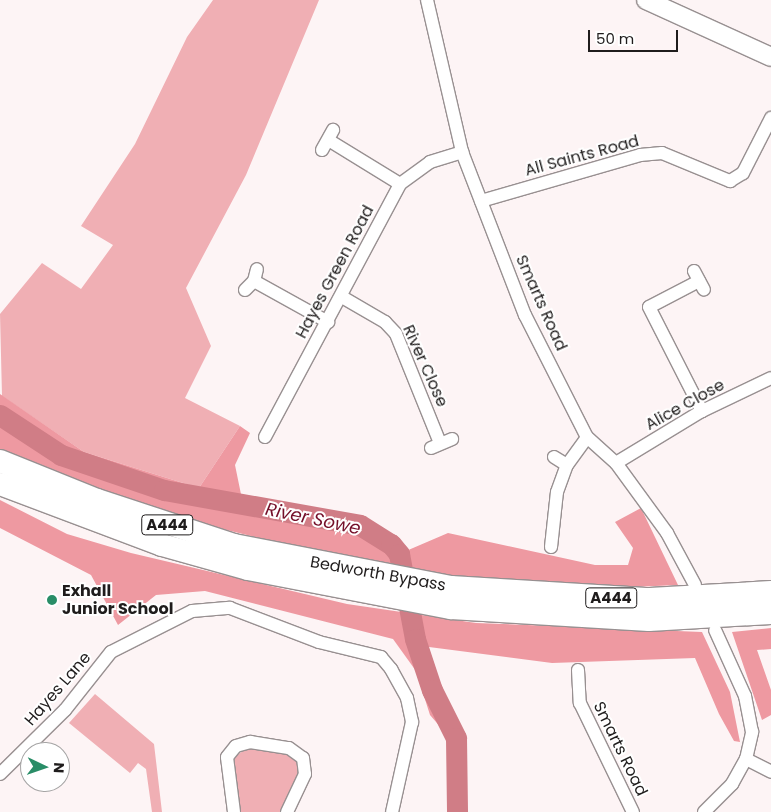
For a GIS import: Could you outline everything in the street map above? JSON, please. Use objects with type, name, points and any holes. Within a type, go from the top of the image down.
[{"type":"highway","name":"Bedworth Bypass","points":[[0,461],[165,524],[340,579]]},
{"type":"highway","name":"Bedworth Bypass","points":[[0,484],[162,545],[451,598],[649,620],[771,613]]},
{"type":"highway","name":"Bedworth Bypass","points":[[451,598],[650,600],[771,592]]},
{"type":"street","name":"Smarts Road","points":[[427,0],[462,152],[525,315],[587,437],[616,463],[667,533],[695,585]]},
{"type":"street","points":[[646,0],[771,58]]},
{"type":"street","name":"All Saints Road","points":[[481,201],[640,155],[662,153],[730,182],[743,173],[771,118]]},
{"type":"street","points":[[328,141],[400,184]]},
{"type":"street","name":"Hayes Green Road","points":[[265,437],[342,297],[400,184],[430,162],[462,152]]},
{"type":"street","points":[[245,290],[256,275],[328,322]]},
{"type":"street","points":[[699,281],[649,308],[702,411]]},
{"type":"street","name":"River Close","points":[[342,297],[385,322],[396,334],[441,443]]},
{"type":"street","name":"Alice Close","points":[[616,463],[702,411],[771,378]]},
{"type":"street","points":[[551,546],[557,492],[567,465],[587,437]]},
{"type":"street","points":[[554,457],[567,465]]},
{"type":"street","name":"Hayes Lane","points":[[0,774],[66,710],[111,652],[148,637],[192,611],[230,608],[319,642],[381,657],[400,683],[412,722],[392,812]]},
{"type":"street","points":[[704,812],[720,808],[746,759],[752,732],[745,696],[715,630]]},
{"type":"street","name":"Smarts Road","points":[[578,670],[580,703],[633,812]]},
{"type":"street","points":[[234,812],[227,757],[236,746],[250,742],[289,748],[303,758],[305,774],[287,812]]},
{"type":"street","points":[[746,759],[771,772]]},
{"type":"shaded area","points":[[213,0],[319,0],[246,175],[186,288],[211,346],[185,398],[240,426],[199,488],[84,452],[2,396],[0,314],[42,263],[81,289],[113,245],[81,226],[135,144],[187,37]]},
{"type":"shaded area","points":[[0,394],[84,452],[199,488],[240,426],[250,433],[235,465],[243,504],[360,525],[399,554],[448,533],[595,565],[628,565],[633,548],[615,522],[641,508],[678,585],[587,589],[424,573],[307,550],[166,515],[77,485],[0,449]]},
{"type":"shaded area","points":[[0,500],[67,534],[131,553],[347,604],[476,623],[702,632],[730,692],[740,742],[734,741],[719,714],[695,658],[552,663],[429,647],[432,686],[458,725],[449,737],[430,715],[416,671],[393,639],[205,591],[156,595],[118,625],[91,575],[0,528]]},
{"type":"shaded area","points":[[771,628],[771,649],[757,650],[771,690],[771,715],[762,720],[732,632]]},
{"type":"shaded area","points":[[95,694],[154,744],[162,812],[152,812],[146,769],[138,763],[130,773],[69,723]]},
{"type":"shaded area","points":[[247,748],[285,752],[298,761],[299,773],[282,812],[239,812],[233,758]]},
{"type":"waterway","name":"River Sowe","points":[[0,415],[61,455],[164,490],[360,525],[391,544],[399,554],[415,639],[432,690],[456,738],[457,812]]},
{"type":"place","name":"Exhall Junior School","points":[[52,600]]}]
